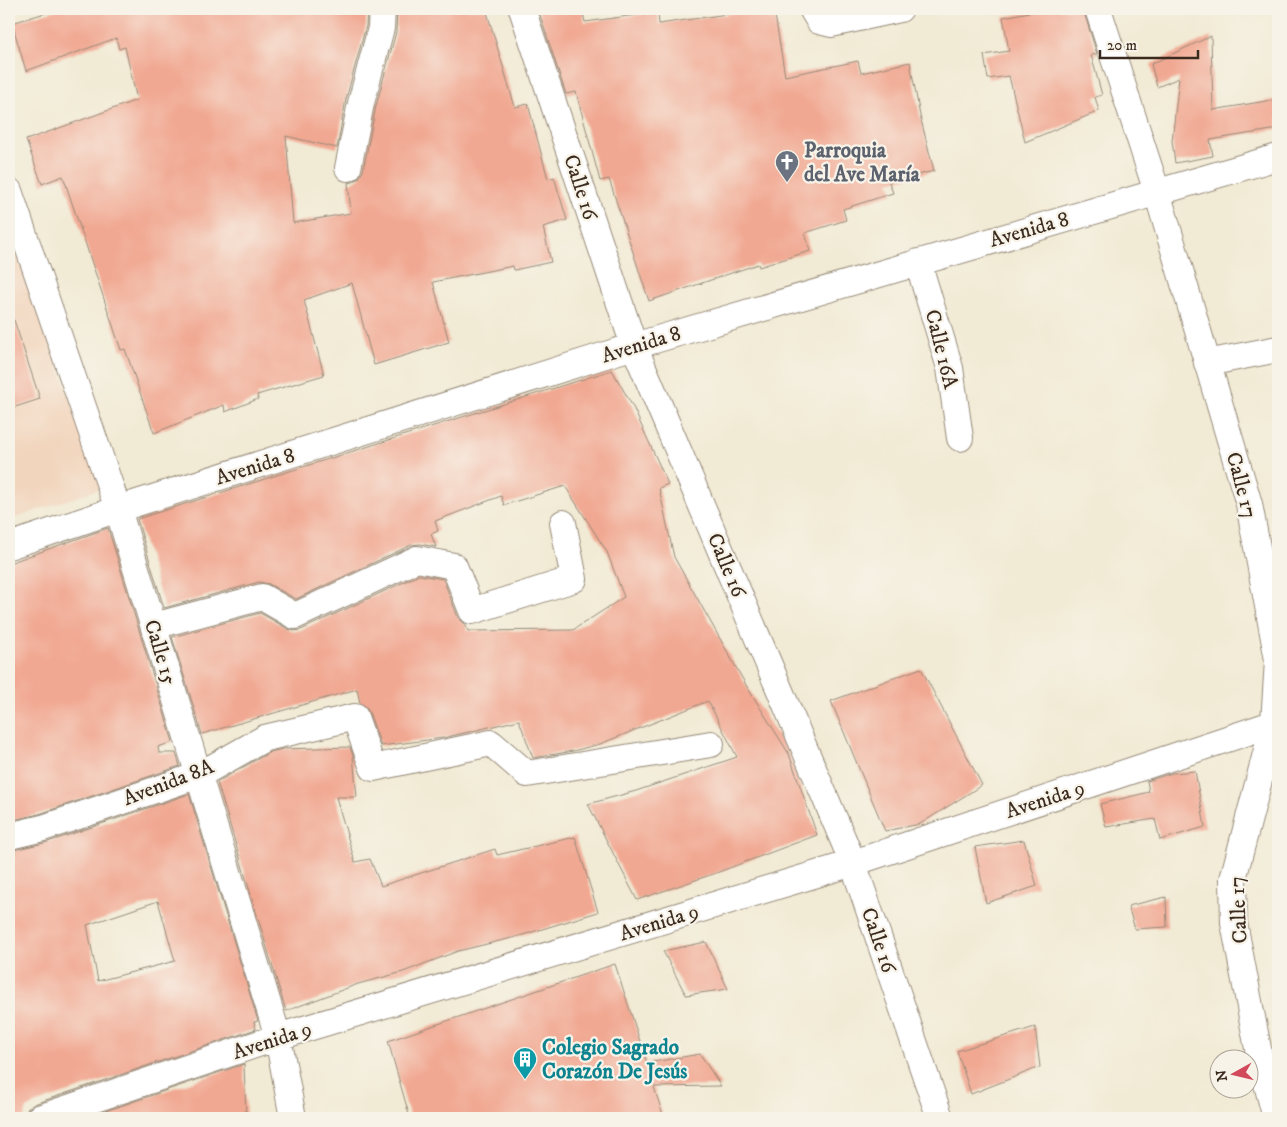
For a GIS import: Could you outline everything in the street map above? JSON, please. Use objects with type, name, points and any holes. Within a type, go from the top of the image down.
[{"type":"street","points":[[348,168],[361,103],[381,28],[382,9]]},
{"type":"street","name":"Calle 16","points":[[522,9],[634,346],[853,863],[940,1118]]},
{"type":"street","points":[[822,16],[900,9]]},
{"type":"street","name":"Calle 17","points":[[1098,9],[1157,192],[1248,504],[1278,660],[1276,722],[1233,879],[1234,923],[1259,1054],[1276,1118]]},
{"type":"street","name":"Avenida 8","points":[[9,546],[118,509],[634,346],[1278,157]]},
{"type":"street","name":"Calle 15","points":[[9,191],[118,509],[154,626],[278,1037],[293,1118]]},
{"type":"street","name":"Calle 16A","points":[[918,262],[950,368],[960,438]]},
{"type":"street","points":[[1208,363],[1278,349]]},
{"type":"street","points":[[154,626],[262,597],[296,616],[417,559],[454,566],[472,611],[574,579],[562,523]]},
{"type":"street","name":"Avenida 8A","points":[[9,836],[43,828],[199,774],[265,738],[355,717],[373,768],[491,743],[526,774],[710,744]]},
{"type":"street","name":"Avenida 9","points":[[39,1118],[278,1037],[853,863],[1276,722]]},
{"type":"shaded area","points":[[9,226],[102,488],[9,520]]},
{"type":"building","points":[[59,9],[367,9],[366,26],[346,99],[337,148],[286,136],[293,223],[351,213],[348,183],[359,178],[363,171],[376,106],[396,32],[397,9],[486,9],[515,107],[528,104],[548,179],[554,177],[567,220],[543,227],[551,262],[514,270],[513,266],[433,282],[449,342],[374,365],[352,283],[304,300],[324,375],[257,395],[258,399],[225,412],[224,405],[154,433],[125,349],[121,350],[63,176],[42,184],[26,140],[137,100],[125,47],[119,49],[116,38],[26,71],[12,23]]},
{"type":"building","points":[[538,9],[582,9],[585,22],[658,12],[659,24],[761,9],[774,9],[785,76],[858,61],[861,73],[910,62],[920,116],[934,171],[889,182],[893,193],[843,209],[846,220],[805,233],[810,251],[759,267],[758,264],[649,301],[609,179],[600,181],[576,92],[566,94]]},
{"type":"building","points":[[1046,9],[1083,9],[1097,54],[1091,55],[1102,95],[1095,97],[1099,111],[1025,142],[1009,76],[988,79],[984,55],[1009,51],[1003,17]]},
{"type":"building","points":[[1211,36],[1213,110],[1278,99],[1278,129],[1210,140],[1213,156],[1175,163],[1172,141],[1179,78],[1157,87],[1151,64]]},
{"type":"building","points":[[14,320],[40,399],[9,409],[9,321]]},
{"type":"building","points":[[612,370],[633,407],[668,484],[659,488],[674,557],[746,685],[789,754],[817,835],[637,900],[588,804],[636,791],[737,757],[708,701],[600,744],[533,758],[519,720],[443,738],[381,746],[369,712],[360,703],[357,689],[202,734],[172,637],[260,613],[288,629],[294,631],[301,630],[419,575],[443,579],[458,617],[465,624],[468,631],[573,630],[624,597],[607,552],[565,486],[504,505],[501,496],[435,521],[438,531],[431,534],[436,547],[420,544],[411,545],[296,599],[269,584],[259,582],[164,608],[137,519]]},
{"type":"building","points":[[108,528],[173,742],[158,747],[159,753],[176,753],[180,766],[39,814],[9,821],[9,563]]},
{"type":"building","points":[[921,668],[982,785],[920,824],[885,831],[831,701]]},
{"type":"building","points":[[350,747],[353,756],[357,797],[336,797],[355,862],[370,859],[381,886],[495,849],[497,855],[575,837],[598,912],[516,937],[458,951],[403,972],[358,984],[286,1011],[217,782],[270,752],[283,749]]},
{"type":"building","points":[[1195,771],[1205,827],[1160,840],[1155,819],[1106,827],[1100,804],[1149,792],[1147,781],[1172,773]]},
{"type":"building","points":[[189,794],[258,1021],[254,1022],[256,1029],[34,1104],[27,1109],[24,1118],[9,1118],[9,851],[48,842]],"holes":[[[158,901],[175,961],[98,981],[87,925]]]},
{"type":"building","points":[[1024,840],[1037,886],[986,903],[975,847]]},
{"type":"building","points":[[1166,897],[1167,927],[1135,929],[1128,906]]},
{"type":"building","points":[[706,942],[728,989],[686,995],[663,951]]},
{"type":"building","name":"Colegio Sagrado Corazón De Jesús","points":[[615,964],[647,1063],[700,1054],[721,1086],[654,1087],[664,1118],[410,1118],[388,1041]]},
{"type":"building","points":[[1035,1027],[1040,1067],[971,1094],[957,1051]]},
{"type":"building","points":[[244,1064],[246,1118],[85,1118]]},
{"type":"place","name":"Parroquia del Ave María","points":[[787,183]]},
{"type":"place","name":"Colegio Sagrado Corazón De Jesús","points":[[525,1080]]}]
